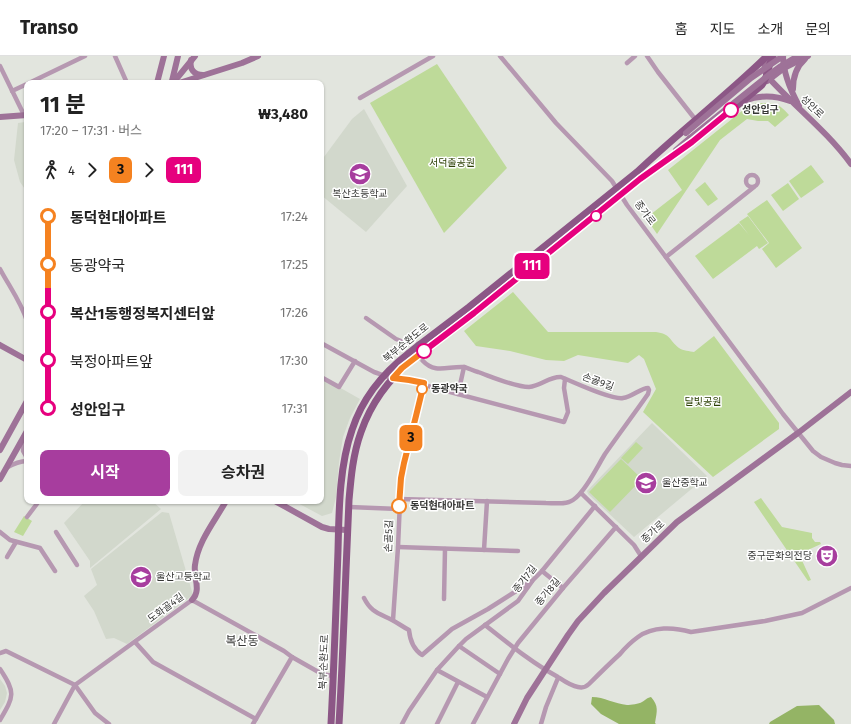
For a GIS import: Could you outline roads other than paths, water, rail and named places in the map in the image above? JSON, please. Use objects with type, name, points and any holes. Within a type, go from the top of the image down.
[{"type":"main road","points":[[158,80],[164,56]]},
{"type":"main road","points":[[173,80],[178,56]]},
{"type":"main road","points":[[190,80],[242,63],[258,56]]},
{"type":"main road","points":[[783,56],[784,68],[793,100]]},
{"type":"main road","name":"북부순환도로","points":[[330,724],[343,468],[352,428],[364,404],[376,385],[383,375],[395,363],[469,307],[686,133],[751,78],[783,56]]},
{"type":"main road","name":"북부순환도로","points":[[339,724],[347,530],[353,461],[361,431],[380,395],[402,368],[413,359],[474,313],[770,74],[798,56]]},
{"type":"main road","points":[[642,178],[692,142],[762,85],[768,77],[809,56]]},
{"type":"main road","points":[[793,100],[793,82],[795,73],[799,65],[809,56]]},
{"type":"main road","points":[[637,172],[695,119],[768,57]]},
{"type":"main road","points":[[768,57],[768,77]]},
{"type":"main road","points":[[768,57],[764,67],[768,77]]},
{"type":"main road","points":[[175,80],[193,58]]},
{"type":"main road","points":[[193,58],[190,65],[192,71],[204,76]]},
{"type":"main road","points":[[750,72],[764,72],[768,77]]},
{"type":"main road","name":"성안로","points":[[768,77],[793,100],[806,116],[831,138],[851,164]]},
{"type":"main road","points":[[741,102],[753,98],[769,96],[793,100]]},
{"type":"main road","points":[[0,118],[24,115]]},
{"type":"main road","points":[[0,345],[24,358]]},
{"type":"main road","name":"종가로","points":[[514,724],[527,698],[544,670],[578,621],[641,556],[677,522],[851,392]]},
{"type":"main road","points":[[0,450],[24,406]]},
{"type":"main road","points":[[0,479],[23,438]]},
{"type":"main road","points":[[192,600],[195,597],[197,585],[194,566],[197,553],[203,539],[224,504]]},
{"type":"main road","points":[[280,504],[322,527],[347,530]]},
{"type":"street","points":[[36,80],[85,56]]},
{"type":"street","points":[[115,56],[126,80]]},
{"type":"street","points":[[360,98],[433,56]]},
{"type":"street","name":"종가로","points":[[500,56],[556,123],[612,181],[626,205],[783,414],[814,452],[835,463],[851,466]]},
{"type":"street","points":[[627,63],[635,56]]},
{"type":"street","points":[[647,56],[695,119]]},
{"type":"street","points":[[0,66],[24,112]]},
{"type":"street","points":[[12,91],[24,86]]},
{"type":"street","points":[[666,257],[757,185],[758,181],[755,176],[748,176],[745,180],[746,184],[740,198]]},
{"type":"street","points":[[746,184],[749,187],[754,187]]},
{"type":"street","points":[[0,269],[24,314]]},
{"type":"street","points":[[366,318],[396,339],[406,343]]},
{"type":"street","points":[[324,345],[374,372],[393,378],[424,383],[431,387],[564,422],[568,412],[564,378],[554,377],[535,386],[523,386],[464,368],[436,369],[423,361]]},
{"type":"street","points":[[324,379],[339,387],[355,361]]},
{"type":"street","points":[[458,394],[464,368]]},
{"type":"street","name":"손골9길","points":[[564,378],[602,394],[619,398],[628,397],[645,388],[648,388],[649,390],[648,394],[604,455],[581,492]]},
{"type":"street","name":"손골5길","points":[[393,620],[401,478],[424,383]]},
{"type":"street","points":[[23,438],[22,445],[24,451]]},
{"type":"street","points":[[6,468],[14,463],[24,460]]},
{"type":"street","points":[[400,499],[546,503],[568,502],[574,499],[581,492],[634,546],[641,556]]},
{"type":"street","points":[[484,550],[487,501]]},
{"type":"street","points":[[27,518],[37,504]]},
{"type":"street","name":"종가7길","points":[[402,724],[437,670],[458,646],[518,601],[533,580],[542,571],[594,506]]},
{"type":"street","points":[[349,507],[399,509]]},
{"type":"street","name":"종가8길","points":[[473,724],[514,648],[563,588],[616,527]]},
{"type":"street","points":[[0,532],[10,540],[40,548],[55,571]]},
{"type":"street","points":[[56,532],[77,565]]},
{"type":"street","points":[[7,557],[16,542]]},
{"type":"street","points":[[398,547],[518,552]]},
{"type":"street","points":[[444,599],[445,549]]},
{"type":"street","points":[[542,571],[563,588]]},
{"type":"street","points":[[364,598],[368,606],[378,614],[393,620],[409,630],[409,639],[416,651],[422,655],[452,629],[488,609],[533,580]]},
{"type":"street","points":[[485,625],[544,670],[578,688],[586,686],[638,636],[649,631],[673,628],[691,632],[765,621],[802,613],[851,588]]},
{"type":"street","name":"도화골4길","points":[[54,724],[75,685],[192,600],[322,674],[333,676]]},
{"type":"street","points":[[134,642],[153,662],[254,722],[292,657]]},
{"type":"street","points":[[458,646],[500,674]]},
{"type":"street","points":[[0,653],[6,652],[75,685],[95,712],[110,724]]},
{"type":"street","points":[[0,669],[12,691],[10,701],[0,720]]},
{"type":"street","points":[[437,670],[487,697]]},
{"type":"street","points":[[42,674],[49,672]]},
{"type":"street","points":[[541,724],[558,678]]},
{"type":"street","points":[[438,724],[458,682]]},
{"type":"tunnel","points":[[406,343],[423,361]]},
{"type":"place","name":"성안입구","points":[[731,110]]},
{"type":"place","name":"복산초등학교","points":[[360,174]]},
{"type":"place","name":"동광약국","points":[[422,389]]},
{"type":"place","name":"울산중학교","points":[[646,483]]},
{"type":"place","name":"동덕현대아파트","points":[[399,506]]},
{"type":"place","name":"중구문화의전당","points":[[827,556]]},
{"type":"place","name":"울산고등학교","points":[[141,577]]},
{"type":"district","name":"복산동","points":[[242,641]]},
{"type":"park label","name":"서덕출공원","points":[[452,163]]},
{"type":"park label","name":"달빛공원","points":[[703,402]]}]
